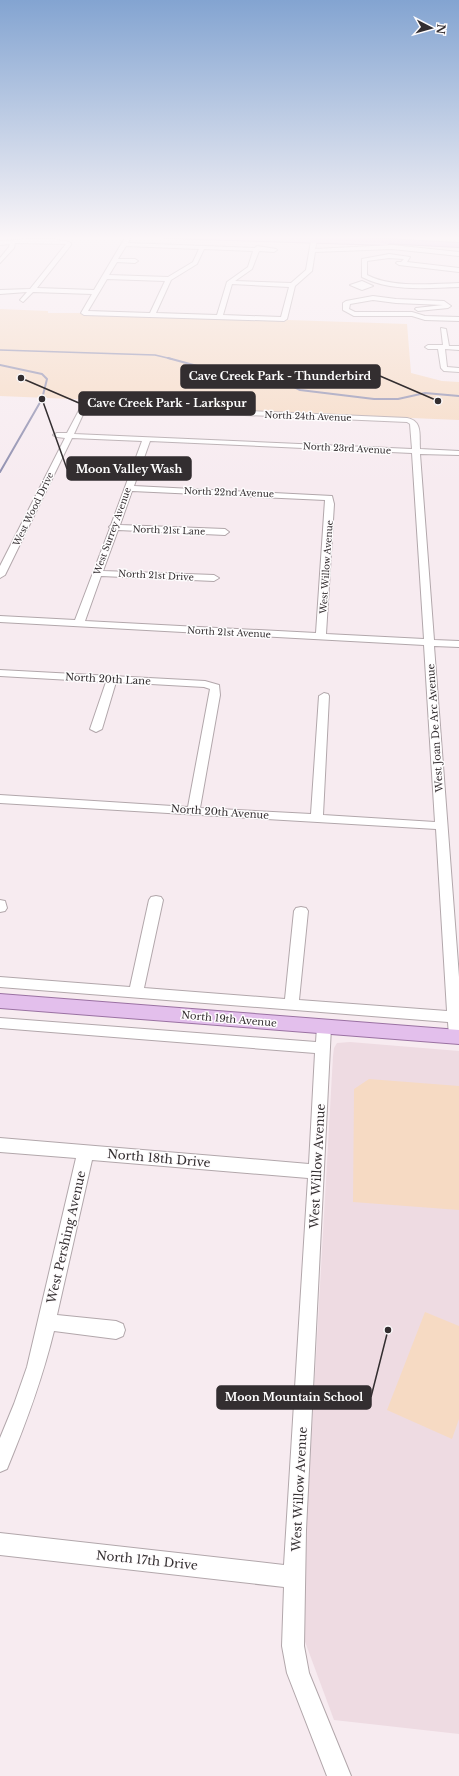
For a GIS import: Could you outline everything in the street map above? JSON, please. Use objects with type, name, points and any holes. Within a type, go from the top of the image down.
[{"type":"main road","name":"North 19th Avenue","points":[[0,1000],[324,1027],[457,1036]]},
{"type":"street","points":[[443,329],[444,368],[446,370],[459,370]]},
{"type":"street","points":[[428,347],[459,348]]},
{"type":"street","name":"North 24th Avenue","points":[[86,403],[412,421]]},
{"type":"street","name":"West Wood Drive","points":[[0,575],[86,403]]},
{"type":"street","name":"West Joan De Arc Avenue","points":[[412,421],[416,451],[454,1017],[457,1036]]},
{"type":"street","name":"North 23rd Avenue","points":[[57,435],[147,439],[234,446],[327,447],[459,453]]},
{"type":"street","name":"West Surrey Avenue","points":[[78,623],[147,439]]},
{"type":"street","points":[[326,458],[327,447]]},
{"type":"street","name":"North 22nd Avenue","points":[[128,488],[329,498]]},
{"type":"street","name":"West Willow Avenue","points":[[321,637],[330,504],[329,498]]},
{"type":"street","name":"North 21st Lane","points":[[113,527],[225,532]]},
{"type":"street","name":"North 21st Drive","points":[[97,573],[214,578]]},
{"type":"street","name":"North 21st Avenue","points":[[0,619],[459,644]]},
{"type":"street","name":"North 20th Lane","points":[[0,673],[205,684],[215,687],[215,695],[193,810]]},
{"type":"street","points":[[96,729],[112,679]]},
{"type":"street","points":[[317,819],[324,696]]},
{"type":"street","name":"North 20th Avenue","points":[[0,799],[441,826]]},
{"type":"street","points":[[136,992],[156,900]]},
{"type":"street","points":[[292,1003],[301,911]]},
{"type":"street","name":"North 19th Avenue","points":[[0,982],[292,1003],[454,1017]]},
{"type":"street","points":[[0,1023],[323,1048]]},
{"type":"street","name":"West Willow Avenue","points":[[324,1027],[294,1577],[293,1646],[298,1673],[339,1776]]},
{"type":"street","name":"North 18th Drive","points":[[0,1145],[317,1172]]},
{"type":"street","name":"West Pershing Avenue","points":[[0,1462],[24,1404],[36,1367],[86,1152]]},
{"type":"street","points":[[46,1322],[116,1330]]},
{"type":"street","name":"North 17th Drive","points":[[0,1544],[294,1577]]},
{"type":"shaded area","points":[[0,319],[228,319],[407,324],[411,373],[442,381],[459,382],[459,420],[94,405],[96,400],[0,396]]},
{"type":"shaded area","points":[[350,1042],[459,1051],[459,1734],[334,1720],[304,1639],[302,1604],[333,1056],[334,1048],[337,1043]]},
{"type":"shaded area","points":[[369,1079],[459,1086],[459,1210],[353,1202],[354,1089]]},
{"type":"shaded area","points":[[425,1312],[459,1326],[459,1419],[452,1439],[387,1410]]},
{"type":"waterway","points":[[0,350],[155,355],[170,358]]},
{"type":"waterway","points":[[170,358],[223,373],[284,378],[288,384],[300,390],[374,399],[398,399],[425,393],[459,396]]},
{"type":"waterway","points":[[0,365],[42,374],[47,379],[42,399],[0,472]]},
{"type":"place","name":"Cave Creek Park - Larkspur","points":[[21,378]]},
{"type":"place","name":"Moon Valley Wash","points":[[42,399]]},
{"type":"place","name":"Cave Creek Park - Thunderbird","points":[[438,401]]},
{"type":"place","name":"Moon Mountain School","points":[[388,1330]]}]
